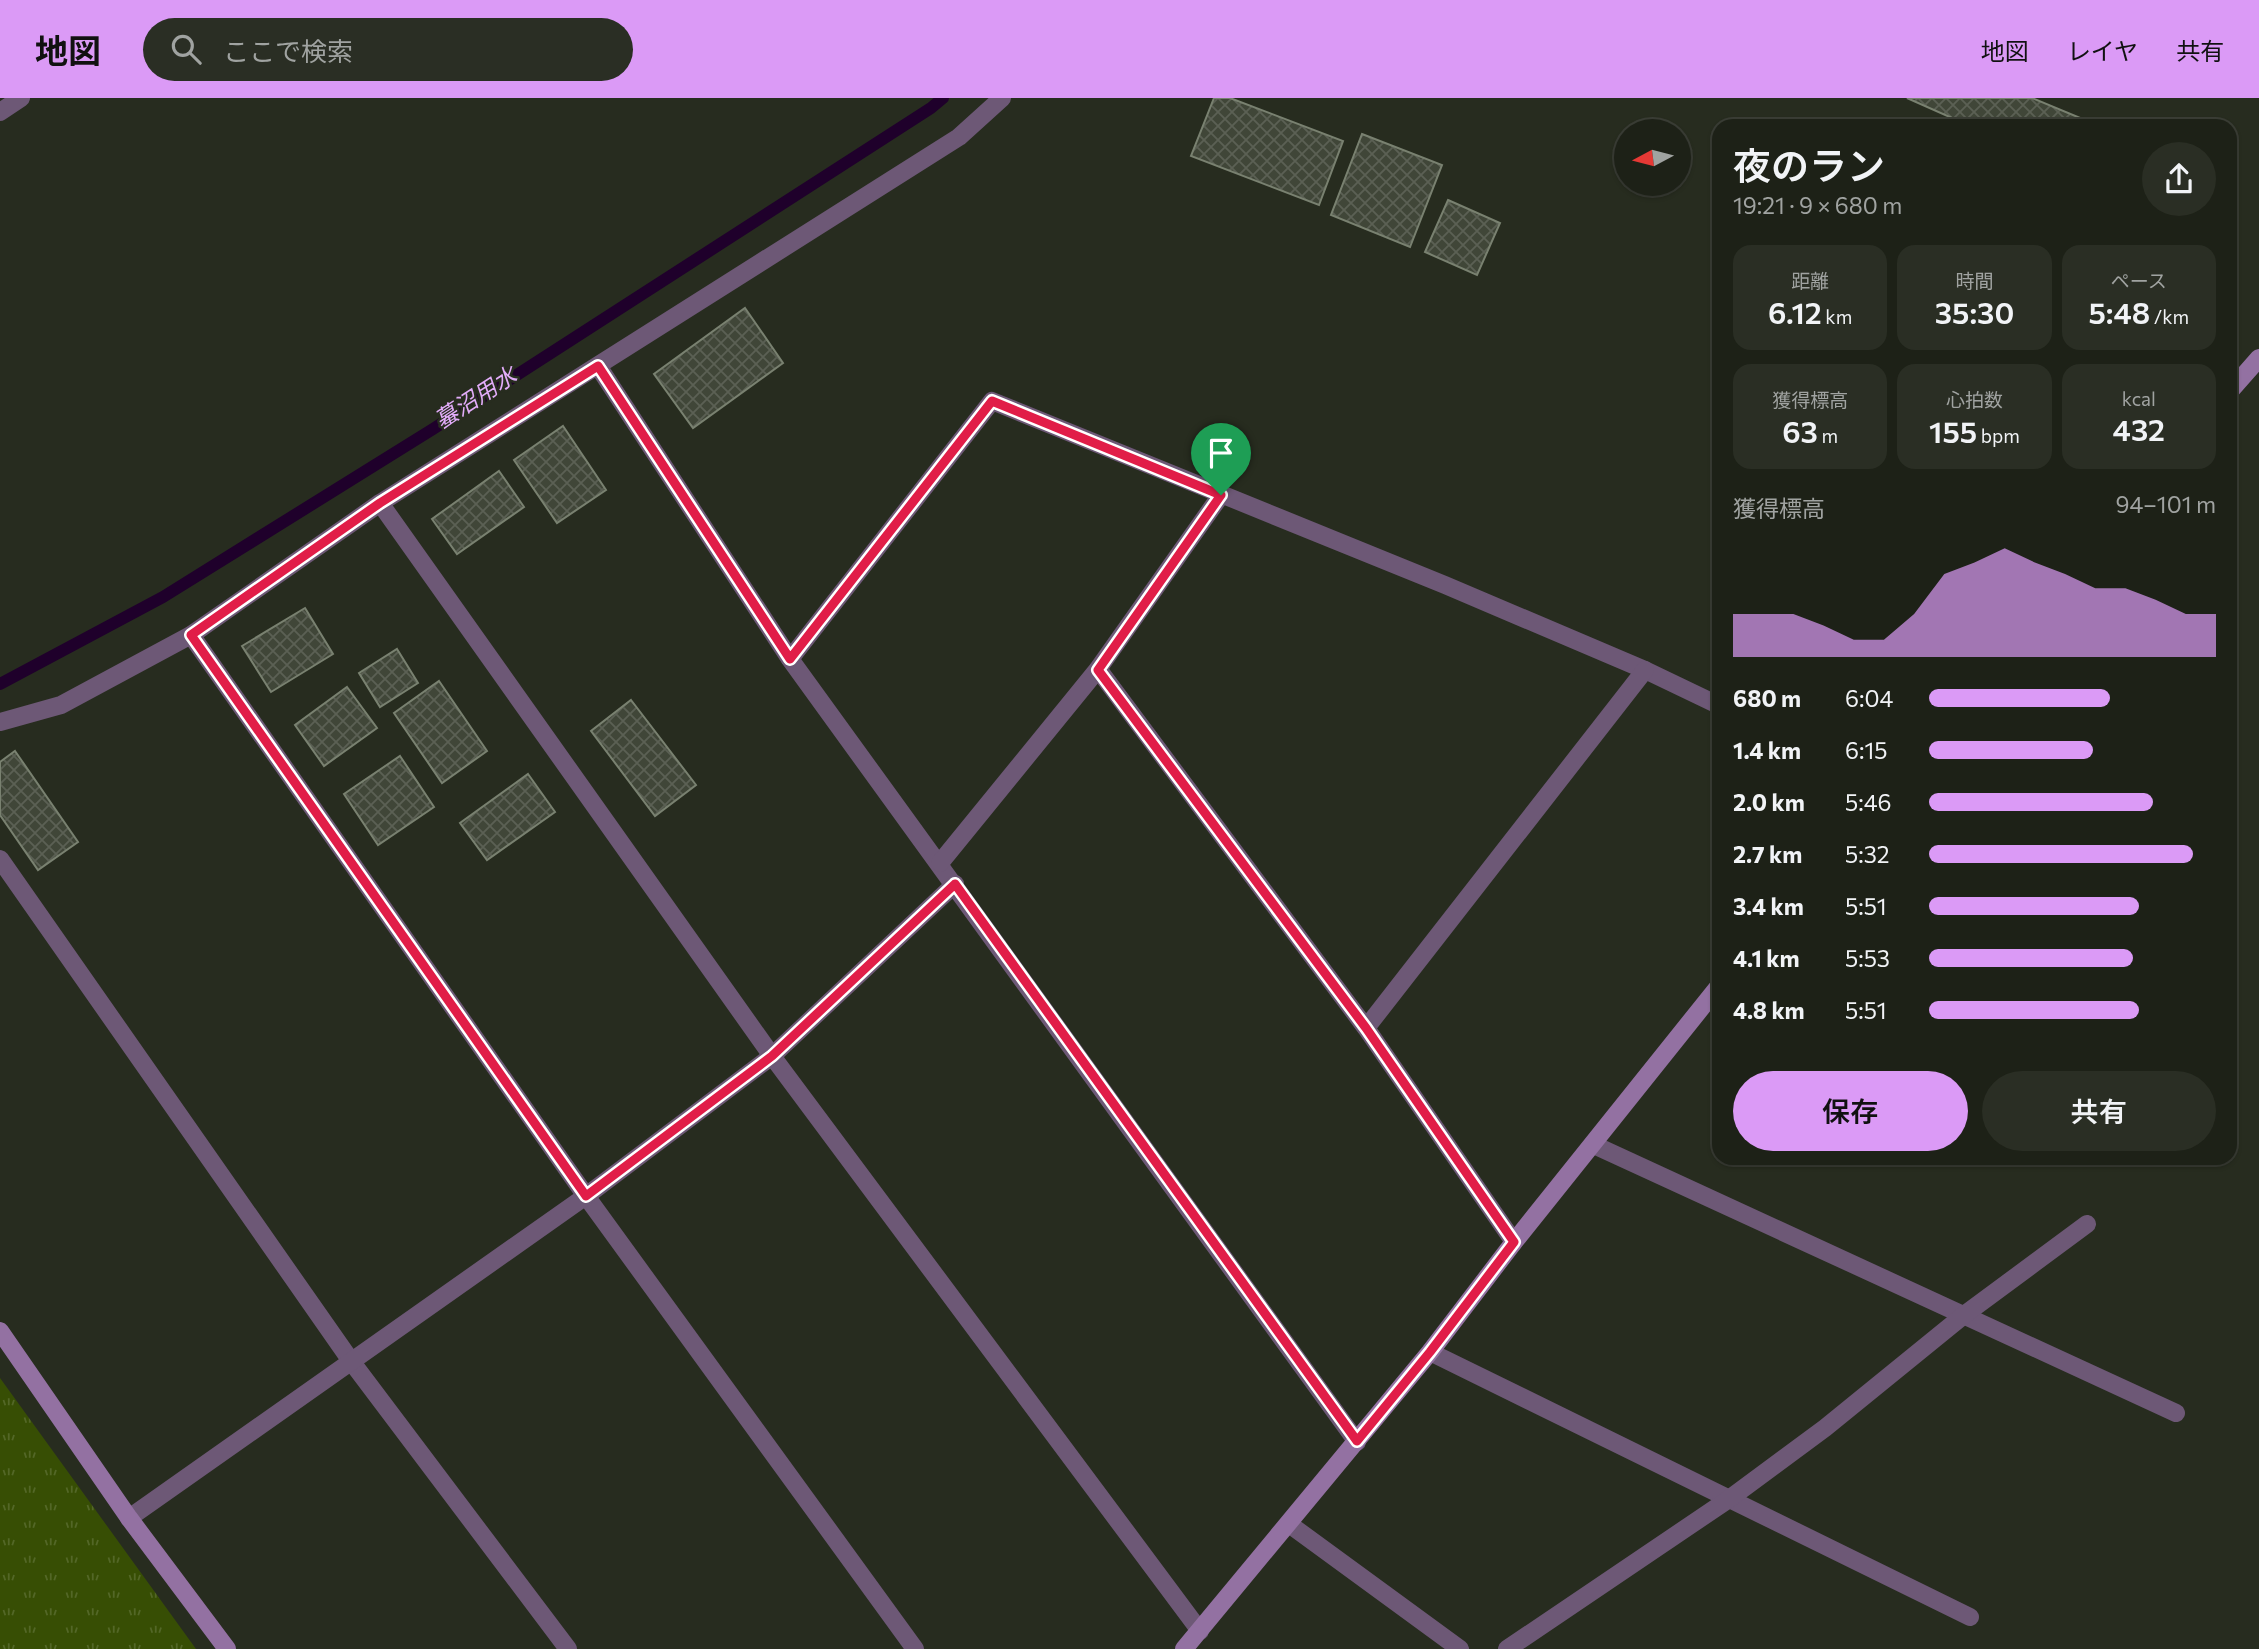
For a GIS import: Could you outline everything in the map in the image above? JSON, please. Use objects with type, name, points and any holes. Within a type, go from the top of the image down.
[{"type":"street","points":[[0,112],[21,98]]},
{"type":"street","points":[[0,722],[61,705],[191,635],[380,503],[959,137],[1002,98]]},
{"type":"street","points":[[2237,383],[2259,358]]},
{"type":"street","points":[[598,366],[790,659],[1357,1441]]},
{"type":"street","points":[[790,659],[992,401],[1445,584],[1646,670],[1712,702]]},
{"type":"street","points":[[940,863],[1098,670],[1221,495]]},
{"type":"street","points":[[380,503],[772,1056],[1200,1631]]},
{"type":"street","points":[[191,635],[586,1196],[915,1649]]},
{"type":"street","points":[[1098,670],[1366,1028],[1514,1242]]},
{"type":"street","points":[[1366,1028],[1646,670]]},
{"type":"street","points":[[0,859],[351,1361],[568,1649]]},
{"type":"street","points":[[129,1518],[586,1196],[772,1056],[955,884]]},
{"type":"street","points":[[1184,1649],[1430,1352],[1514,1242],[1712,995]]},
{"type":"street","points":[[1594,1145],[2176,1413]]},
{"type":"street","points":[[1507,1649],[1729,1499],[1825,1427],[1964,1315],[2087,1224]]},
{"type":"street","points":[[0,1331],[129,1518],[227,1649]]},
{"type":"street","points":[[1430,1352],[1970,1617]]},
{"type":"street","points":[[1289,1524],[1460,1649]]},
{"type":"green space","points":[[0,1378],[196,1649],[0,1649]]},
{"type":"building","points":[[1214,98],[1230,98],[1343,141],[1319,205],[1191,156]]},
{"type":"building","points":[[1907,98],[2032,98],[2083,119],[1954,119]]},
{"type":"building","points":[[1362,134],[1442,165],[1410,247],[1331,215]]},
{"type":"building","points":[[1448,200],[1500,223],[1477,275],[1425,252]]},
{"type":"building","points":[[745,308],[783,363],[693,428],[654,374]]},
{"type":"building","points":[[563,426],[606,490],[557,523],[514,460]]},
{"type":"building","points":[[499,471],[524,507],[457,554],[432,519]]},
{"type":"building","points":[[305,608],[333,654],[271,692],[242,646]]},
{"type":"building","points":[[397,649],[418,683],[380,707],[359,673]]},
{"type":"building","points":[[439,681],[487,751],[442,783],[394,713]]},
{"type":"building","points":[[347,687],[377,728],[324,766],[295,725]]},
{"type":"building","points":[[631,700],[696,785],[655,816],[591,731]]},
{"type":"building","points":[[15,751],[78,842],[38,870],[0,815],[0,762]]},
{"type":"building","points":[[400,756],[434,807],[378,845],[344,794]]},
{"type":"building","points":[[528,774],[555,812],[487,860],[460,823]]},
{"type":"waterway","name":"蟇沼用水","points":[[0,684],[163,597],[433,429],[943,98]]},
{"type":"route","points":[[598,366],[790,659],[992,401],[1221,495],[1098,670],[1366,1028],[1514,1242],[1430,1352],[1357,1441],[955,884],[772,1056],[586,1196],[191,635],[380,503],[598,366]]}]
